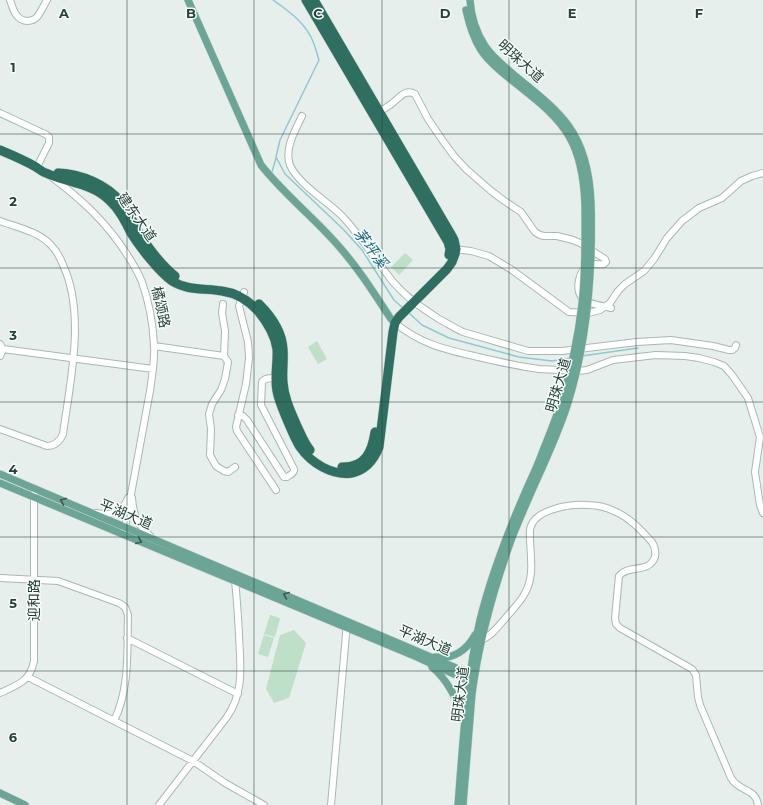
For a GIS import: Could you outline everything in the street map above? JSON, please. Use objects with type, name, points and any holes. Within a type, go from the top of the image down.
[{"type":"highway","points":[[306,0],[376,113]]},
{"type":"highway","points":[[314,0],[453,249],[443,265],[395,318]]},
{"type":"highway","name":"橘颂路","points":[[0,150],[37,167],[45,173]]},
{"type":"highway","name":"建东大道","points":[[45,173],[85,185],[102,194],[115,206],[140,246],[160,270],[171,280],[184,287],[224,291],[243,295],[256,300],[261,305],[277,327],[282,340],[283,348],[279,378],[290,410],[304,442],[312,452],[327,463],[338,467],[351,467],[363,462],[370,451],[374,439],[387,330],[395,318]]},
{"type":"highway","name":"建东大道","points":[[45,173],[67,173],[82,177],[106,188],[120,201],[146,243],[174,275],[192,283],[224,285],[231,287],[243,295]]},
{"type":"main road","points":[[188,0],[261,165],[344,252],[395,318]]},
{"type":"main road","name":"明珠大道","points":[[458,805],[465,718],[480,621],[498,559],[517,510],[555,437],[567,405],[576,372],[588,307],[592,232],[580,164],[570,138],[552,115],[503,73],[481,50],[474,37],[469,22],[465,0]]},
{"type":"main road","name":"明珠大道","points":[[470,0],[476,28],[482,41],[490,52],[500,63],[552,107],[566,122],[573,133],[581,148],[586,164],[589,180],[588,203]]},
{"type":"main road","name":"明珠大道","points":[[463,805],[469,731],[471,678],[501,569],[539,467]]},
{"type":"main road","name":"平湖大道","points":[[0,474],[86,511],[123,530],[155,540],[236,578]]},
{"type":"main road","name":"平湖大道","points":[[0,483],[123,530],[471,678]]},
{"type":"main road","points":[[418,655],[438,658],[457,654],[472,641],[480,621]]},
{"type":"main road","points":[[418,655],[444,678],[465,718]]},
{"type":"main road","points":[[0,793],[25,805]]},
{"type":"street","points":[[10,0],[18,17],[22,20],[30,21],[36,17],[47,0]]},
{"type":"street","points":[[376,113],[394,102],[401,95],[409,92],[413,93],[454,156],[466,169],[490,190],[521,212],[535,232],[544,236],[558,236],[573,240],[604,257],[606,260],[604,264],[592,264],[583,270],[579,279],[578,290],[581,297],[586,301],[608,307]]},
{"type":"street","points":[[0,113],[49,137],[49,143],[37,167]]},
{"type":"street","points":[[302,116],[290,144],[289,161],[293,170],[303,183],[347,222],[410,302],[458,330],[528,351],[562,351],[637,342],[671,340],[729,350],[735,348],[736,345]]},
{"type":"street","name":"橘颂路","points":[[45,173],[88,206],[114,235],[138,274],[148,303],[154,346],[153,369],[123,530]]},
{"type":"street","points":[[453,249],[476,252],[489,256],[512,270],[569,312],[589,313],[608,307],[625,284],[644,271],[654,259],[666,238],[682,221],[699,208],[722,198],[741,182],[752,176],[763,173]]},
{"type":"street","points":[[76,196],[76,187],[85,185]]},
{"type":"street","points":[[0,222],[33,233],[42,238],[55,250],[67,274],[72,292],[75,325],[73,358],[63,434],[60,440],[53,445],[47,446],[0,429]]},
{"type":"street","points":[[243,295],[239,306],[248,342],[249,358],[246,384],[236,427],[237,431],[276,490]]},
{"type":"street","points":[[223,304],[222,313],[225,331],[224,356],[228,362],[225,379],[221,390],[212,404],[209,414],[211,429],[210,455],[216,466],[224,472],[228,472],[235,468]]},
{"type":"street","points":[[395,318],[416,338],[441,348],[519,366],[539,369],[582,371],[613,360],[656,355],[687,356],[719,364],[728,370],[748,398],[760,437],[755,472],[760,505],[763,513]]},
{"type":"street","points":[[154,346],[224,356]]},
{"type":"street","points":[[0,356],[1,347],[153,369]]},
{"type":"street","points":[[238,415],[243,416],[247,420],[284,477],[287,477],[293,473],[294,469],[261,405],[263,380],[279,378]]},
{"type":"street","points":[[86,511],[110,514],[117,511],[123,507],[132,487]]},
{"type":"street","points":[[132,487],[132,504],[136,519],[140,526],[155,540]]},
{"type":"street","name":"迎和路","points":[[28,677],[34,661],[35,489]]},
{"type":"street","points":[[482,640],[489,636],[519,603],[527,590],[532,570],[530,530],[536,518],[557,508],[576,505],[601,506],[619,513],[630,521],[652,542],[656,553],[653,561],[648,566],[624,572],[619,576],[615,618],[616,624],[620,628],[695,672],[700,705],[731,778],[738,786],[753,794],[758,805]]},
{"type":"street","points":[[0,578],[53,580],[63,582],[122,605],[127,611],[126,677],[120,708],[114,721]]},
{"type":"street","points":[[159,805],[234,706],[238,694],[241,669],[236,578]]},
{"type":"street","points":[[331,805],[347,625]]},
{"type":"street","points":[[127,638],[238,694]]},
{"type":"street","points":[[0,694],[20,684],[28,677],[192,761],[264,805]]},
{"type":"green space","points":[[405,253],[413,260],[399,275],[391,267]]},
{"type":"green space","points":[[317,341],[327,359],[318,364],[308,347]]},
{"type":"green space","points":[[270,615],[280,618],[275,637],[264,634]]},
{"type":"green space","points":[[294,630],[306,643],[289,698],[274,703],[266,689],[280,635]]},
{"type":"green space","points":[[264,635],[274,638],[268,657],[258,654]]},
{"type":"waterway","name":"茅坪溪","points":[[273,0],[292,14],[307,30],[314,44],[319,60],[280,140],[276,157],[285,174],[343,229],[362,250],[394,300],[403,308]]},
{"type":"waterway","points":[[272,172],[276,158]]},
{"type":"waterway","name":"茅坪溪","points":[[409,313],[422,325],[449,338],[519,357],[552,361],[571,358]]},
{"type":"waterway","name":"茅坪溪","points":[[582,356],[638,348]]}]
